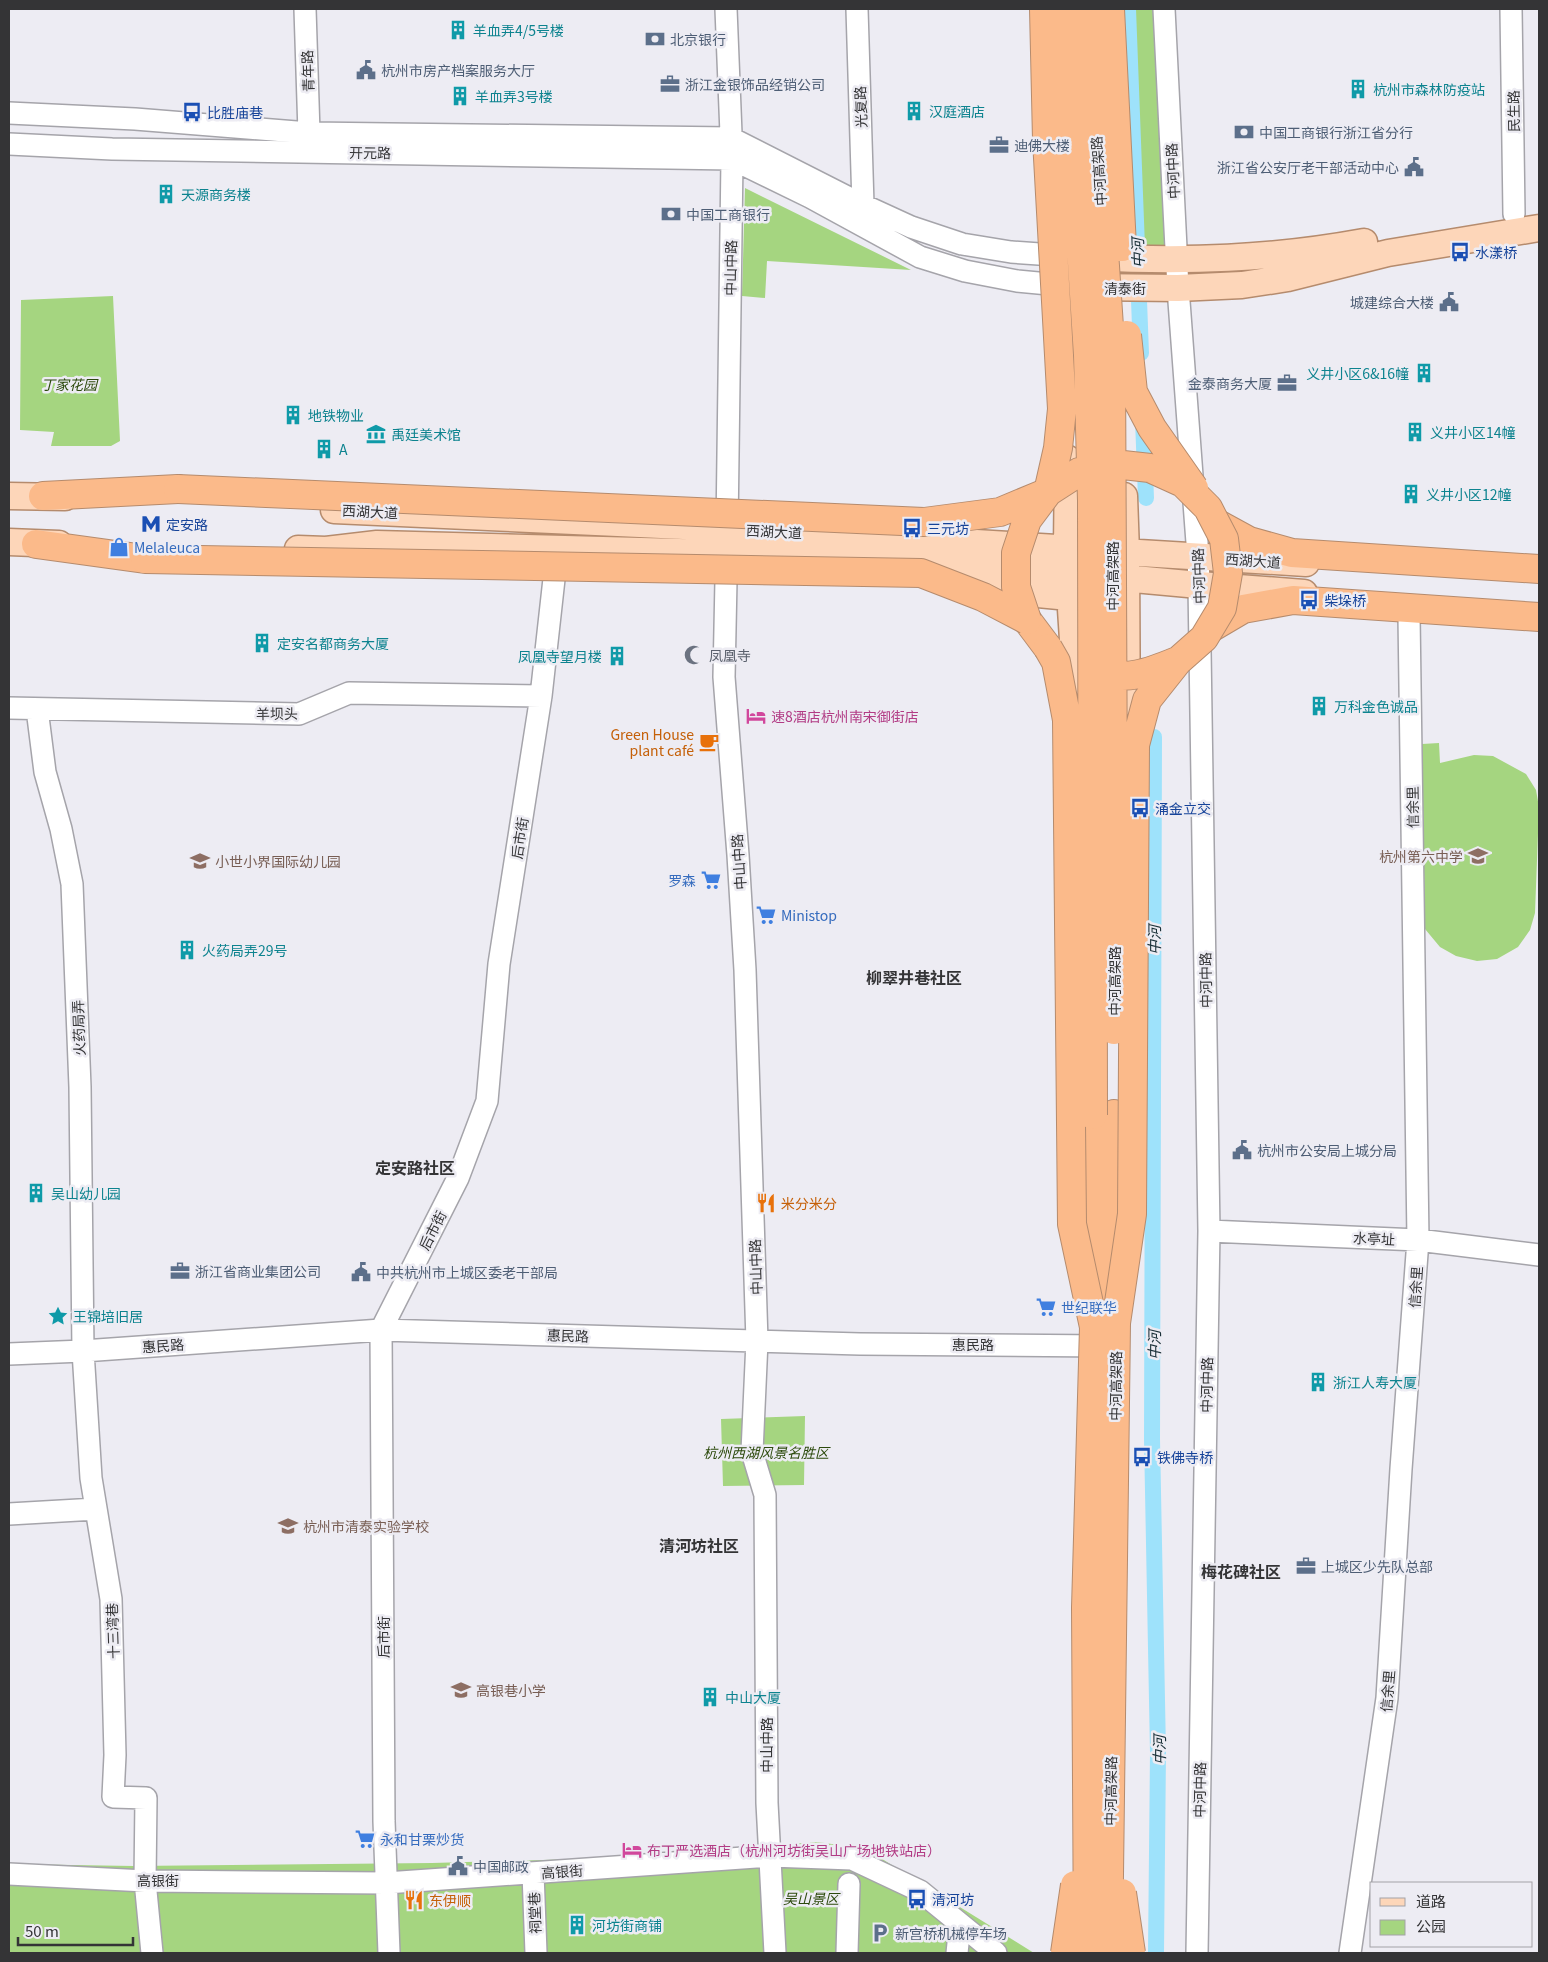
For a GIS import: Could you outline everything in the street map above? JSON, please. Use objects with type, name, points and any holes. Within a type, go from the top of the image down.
[{"type":"highway","points":[[1044,9],[1047,140],[1062,409],[1058,448],[1048,492],[1027,520],[1016,552],[1016,587],[1027,620],[1056,662],[1067,720],[1072,1224],[1105,1335]]},
{"type":"highway","name":"中河高架路","points":[[1069,9],[1074,141],[1088,355],[1092,501],[1105,1335]]},
{"type":"highway","name":"中河高架路","points":[[1088,9],[1111,357],[1105,1335],[1086,1608],[1108,1953]]},
{"type":"highway","points":[[1105,1335],[1132,1214],[1135,745],[1148,700],[1178,661],[1204,638],[1222,608],[1228,574],[1224,539],[1212,516],[1152,428],[1133,392],[1127,344],[1110,9]]},
{"type":"highway","points":[[43,496],[178,489],[924,522],[1000,512],[1048,492],[1079,472],[1114,464],[1150,468],[1182,483],[1212,516],[1249,541],[1292,553],[1539,569]]},
{"type":"highway","points":[[36,544],[145,559],[921,574],[983,597],[1027,620]]},
{"type":"highway","points":[[1209,629],[1242,609],[1293,600],[1539,617]]},
{"type":"highway","points":[[1048,648],[1077,667],[1111,676],[1146,674],[1178,661]]},
{"type":"highway","points":[[1065,1953],[1066,1936],[1098,1814]]},
{"type":"highway","points":[[1098,1814],[1131,1953]]},
{"type":"highway","name":"中河高架路","points":[[1088,1953],[1098,1814]]},
{"type":"main road","points":[[1058,9],[1070,286],[1068,573],[1077,701],[1105,1335],[1118,1953]]},
{"type":"main road","points":[[1078,1953],[1105,1335],[1124,1023],[1127,706],[1121,288],[1120,259],[1105,135],[1101,9]]},
{"type":"main road","name":"清泰街","points":[[1068,256],[1120,259],[1229,259],[1282,255],[1331,248],[1527,212]]},
{"type":"main road","name":"清泰街","points":[[1070,286],[1170,288],[1242,285],[1288,278],[1388,253],[1539,228]]},
{"type":"main road","name":"西湖大道","points":[[9,496],[43,496],[727,528],[1068,573],[1199,585],[1539,609]]},
{"type":"main road","points":[[9,542],[326,550],[377,544],[906,558],[1068,573]]},
{"type":"main road","name":"西湖大道","points":[[1068,573],[1126,552],[1539,578]]},
{"type":"street","name":"青年路","points":[[304,9],[309,133]]},
{"type":"street","name":"中山中路","points":[[726,9],[731,149],[727,528]]},
{"type":"street","name":"光复路","points":[[857,9],[863,205]]},
{"type":"street","name":"中河中路","points":[[1164,9],[1170,288],[1198,556],[1199,585],[1208,1231],[1197,1953]]},
{"type":"street","name":"民生路","points":[[1511,9],[1527,212]]},
{"type":"street","name":"开元路","points":[[9,113],[135,119],[309,133],[731,149]]},
{"type":"street","name":"开元路","points":[[9,144],[112,149],[731,149]]},
{"type":"street","name":"清泰街","points":[[731,149],[911,226],[962,244],[1011,252],[1068,256]]},
{"type":"street","name":"清泰街","points":[[731,149],[810,197],[920,257],[965,271],[1017,281],[1070,286]]},
{"type":"street","name":"后市街","points":[[389,1953],[386,1883],[380,1330],[458,1178],[487,1101],[499,964],[541,696],[555,570]]},
{"type":"street","name":"中山中路","points":[[726,580],[724,677],[744,970],[757,1341],[752,1452],[765,1496],[767,1803],[775,1953]]},
{"type":"street","name":"信余里","points":[[1350,1953],[1387,1698],[1400,1469],[1418,1240],[1409,616]]},
{"type":"street","name":"羊坝头","points":[[9,708],[299,714],[349,693],[541,696]]},
{"type":"street","name":"火药局弄","points":[[37,708],[45,772],[61,829],[72,884],[80,1087],[83,1351]]},
{"type":"street","name":"水亭址","points":[[1208,1231],[1418,1240],[1539,1255]]},
{"type":"street","name":"惠民路","points":[[9,1354],[83,1351],[380,1330],[757,1341],[1105,1335]]},
{"type":"street","name":"十三湾巷","points":[[83,1351],[91,1478],[111,1599],[115,1755],[114,1797],[146,1798],[146,1881]]},
{"type":"street","points":[[9,1514],[96,1509]]},
{"type":"street","name":"高银街","points":[[9,1874],[146,1881],[386,1883],[771,1856],[852,1859],[920,1891],[996,1953]]},
{"type":"street","name":"祠堂巷","points":[[533,1873],[536,1953]]},
{"type":"street","points":[[146,1881],[152,1953]]},
{"type":"street","points":[[847,1953],[849,1884]]},
{"type":"street","points":[[957,1953],[960,1924]]},
{"type":"green space","points":[[1120,9],[1165,9],[1177,260],[1122,256]]},
{"type":"green space","points":[[745,188],[911,270],[767,261],[765,298],[742,296]]},
{"type":"green space","name":"丁家花园","points":[[113,296],[120,441],[111,446],[51,446],[54,432],[20,430],[21,300]]},
{"type":"green space","name":"杭州第六中学","points":[[1439,743],[1440,763],[1474,755],[1493,756],[1526,774],[1536,790],[1539,807],[1535,913],[1530,930],[1518,947],[1497,959],[1477,961],[1456,956],[1440,947],[1425,929],[1422,744]]},
{"type":"green space","name":"杭州西湖风景名胜区","points":[[805,1416],[804,1485],[723,1486],[721,1419]]},
{"type":"green space","name":"吴山景区","points":[[818,1842],[866,1849],[1034,1953],[9,1953],[9,1864],[134,1866],[432,1863],[611,1858]]},
{"type":"waterway","name":"中河","points":[[1128,9],[1141,353]]},
{"type":"waterway","name":"中河","points":[[1143,420],[1146,498]]},
{"type":"waterway","name":"中河","points":[[1154,737],[1152,1439],[1158,1752],[1156,1953]]},
{"type":"place","name":"羊血弄4/5号楼","points":[[458,30]]},
{"type":"place","name":"北京银行","points":[[655,39]]},
{"type":"place","name":"杭州市房产档案服务大厅","points":[[366,70]]},
{"type":"place","name":"浙江金银饰品经销公司","points":[[670,84]]},
{"type":"place","name":"杭州市森林防疫站","points":[[1358,89]]},
{"type":"place","name":"羊血弄3号楼","points":[[460,96]]},
{"type":"place","name":"汉庭酒店","points":[[914,111]]},
{"type":"place","name":"比胜庙巷","points":[[192,112]]},
{"type":"place","name":"中国工商银行浙江省分行","points":[[1244,132]]},
{"type":"place","name":"迪佛大楼","points":[[999,145]]},
{"type":"place","name":"浙江省公安厅老干部活动中心","points":[[1414,167]]},
{"type":"place","name":"天源商务楼","points":[[166,194]]},
{"type":"place","name":"中国工商银行","points":[[671,214]]},
{"type":"place","name":"水漾桥","points":[[1460,252]]},
{"type":"place","name":"城建综合大楼","points":[[1449,302]]},
{"type":"place","name":"义井小区6&16幢","points":[[1424,373]]},
{"type":"place","name":"金泰商务大厦","points":[[1287,383]]},
{"type":"place","name":"地铁物业","points":[[293,415]]},
{"type":"place","name":"义井小区14幢","points":[[1415,432]]},
{"type":"place","name":"禹廷美术馆","points":[[376,434]]},
{"type":"place","name":"A","points":[[324,449]]},
{"type":"place","name":"义井小区12幢","points":[[1411,494]]},
{"type":"place","name":"定安路","points":[[151,524]]},
{"type":"place","name":"三元坊","points":[[912,528]]},
{"type":"place","name":"Melaleuca","points":[[119,547]]},
{"type":"place","name":"柴垛桥","points":[[1309,600]]},
{"type":"place","name":"定安名都商务大厦","points":[[262,643]]},
{"type":"place","name":"凤凰寺","points":[[694,655]]},
{"type":"place","name":"凤凰寺望月楼","points":[[617,656]]},
{"type":"place","name":"万科金色诚品","points":[[1319,706]]},
{"type":"place","name":"速8酒店杭州南宋御街店","points":[[756,716]]},
{"type":"place","name":"Green House plant café","points":[[709,742]]},
{"type":"place","name":"涌金立交","points":[[1140,808]]},
{"type":"place","name":"杭州第六中学","points":[[1478,856]]},
{"type":"place","name":"小世小界国际幼儿园","points":[[200,861]]},
{"type":"place","name":"罗森","points":[[711,880]]},
{"type":"place","name":"Ministop","points":[[766,915]]},
{"type":"place","name":"火药局弄29号","points":[[187,950]]},
{"type":"place","name":"杭州市公安局上城分局","points":[[1242,1150]]},
{"type":"place","name":"吴山幼儿园","points":[[36,1193]]},
{"type":"place","name":"米分米分","points":[[766,1203]]},
{"type":"place","name":"浙江省商业集团公司","points":[[180,1271]]},
{"type":"place","name":"中共杭州市上城区委老干部局","points":[[361,1272]]},
{"type":"place","name":"世纪联华","points":[[1046,1307]]},
{"type":"place","name":"王锦培旧居","points":[[58,1316]]},
{"type":"place","name":"浙江人寿大厦","points":[[1318,1382]]},
{"type":"place","name":"铁佛寺桥","points":[[1142,1457]]},
{"type":"place","name":"杭州市清泰实验学校","points":[[288,1526]]},
{"type":"place","name":"上城区少先队总部","points":[[1306,1566]]},
{"type":"place","name":"高银巷小学","points":[[461,1690]]},
{"type":"place","name":"中山大厦","points":[[710,1697]]},
{"type":"place","name":"永和甘栗炒货","points":[[365,1839]]},
{"type":"place","name":"布丁严选酒店（杭州河坊街吴山广场地铁站店）","points":[[632,1850]]},
{"type":"place","name":"中国邮政","points":[[458,1866]]},
{"type":"place","name":"清河坊","points":[[917,1899]]},
{"type":"place","name":"东伊顺","points":[[414,1900]]},
{"type":"place","name":"河坊街商铺","points":[[577,1925]]},
{"type":"place","name":"新宫桥机械停车场","points":[[880,1933]]},
{"type":"district","name":"柳翠井巷社区","points":[[914,977]]},
{"type":"district","name":"定安路社区","points":[[415,1167]]},
{"type":"district","name":"清河坊社区","points":[[699,1545]]},
{"type":"district","name":"梅花碑社区","points":[[1241,1571]]}]
